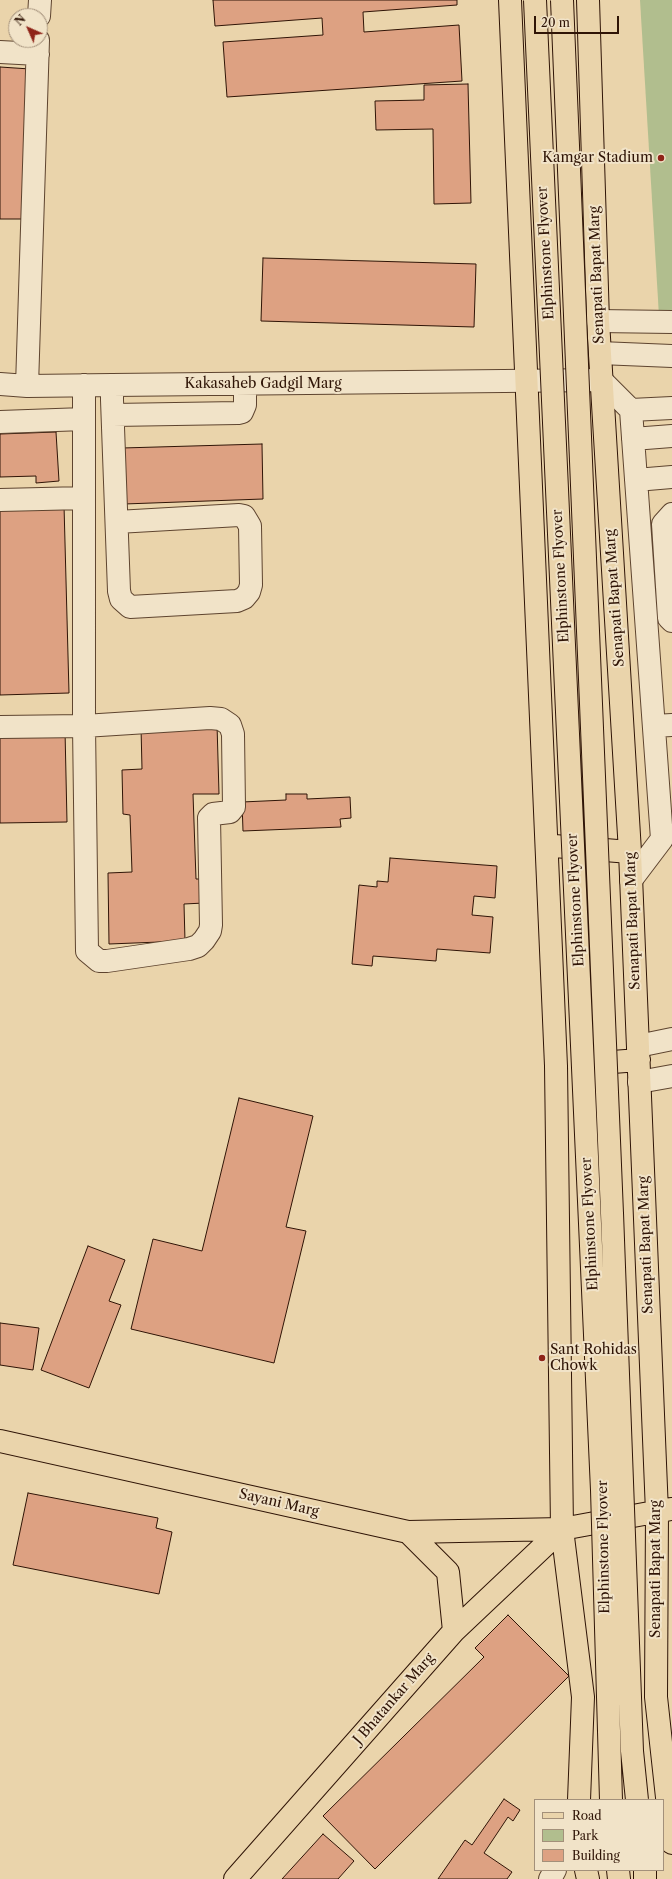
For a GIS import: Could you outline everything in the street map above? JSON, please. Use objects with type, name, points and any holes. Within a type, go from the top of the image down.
[{"type":"main road","points":[[510,0],[556,1066],[562,1529],[583,1697],[579,1799]]},
{"type":"main road","name":"Elphinstone Flyover","points":[[535,0],[602,1490],[609,1783],[611,1799]]},
{"type":"main road","name":"Elphinstone Flyover","points":[[562,0],[612,1213],[632,1751],[637,1799]]},
{"type":"main road","name":"Senapati Bapat Marg","points":[[588,0],[601,380],[632,880],[639,1082],[667,1508],[656,1696],[672,1843]]},
{"type":"main road","points":[[547,846],[630,852]]},
{"type":"main road","points":[[556,1066],[639,1053]]},
{"type":"main road","name":"Sayani Marg","points":[[0,1441],[408,1532],[562,1529],[667,1508]]},
{"type":"main road","name":"J Bhatankar Marg","points":[[236,1879],[454,1631],[562,1529]]},
{"type":"main road","points":[[408,1532],[448,1572],[454,1631]]},
{"type":"street","points":[[0,52],[30,48]]},
{"type":"street","points":[[27,386],[38,48]]},
{"type":"street","points":[[598,321],[672,322]]},
{"type":"street","points":[[600,353],[672,356]]},
{"type":"street","name":"Kakasaheb Gadgil Marg","points":[[0,384],[27,386],[527,382],[601,380]]},
{"type":"street","points":[[601,380],[631,410],[636,480],[663,726],[664,752],[662,839],[632,880]]},
{"type":"street","points":[[113,416],[238,413],[242,412],[245,405],[245,384]]},
{"type":"street","points":[[0,726],[84,726],[210,718],[221,719],[230,725],[233,734],[234,807],[230,812],[212,814],[209,818],[211,925],[210,931],[198,946],[189,949],[107,961],[99,961],[87,951],[84,726],[84,385]]},
{"type":"street","points":[[112,385],[119,590],[121,599],[130,607],[237,601],[244,598],[249,592],[251,585],[250,526],[244,516],[239,515],[117,522]]},
{"type":"street","points":[[631,410],[672,408]]},
{"type":"street","points":[[0,422],[84,419]]},
{"type":"street","points":[[634,439],[672,436]]},
{"type":"street","points":[[636,480],[672,477]]},
{"type":"street","points":[[0,500],[84,498]]},
{"type":"street","points":[[672,514],[663,524],[669,618],[672,621]]},
{"type":"street","points":[[639,1053],[672,1039]]},
{"type":"street","points":[[639,1082],[672,1076]]},
{"type":"green space","name":"Kamgar Stadium","points":[[640,0],[672,0],[672,316],[659,316]]},
{"type":"building","points":[[213,0],[457,0],[457,5],[363,12],[364,32],[459,25],[462,81],[227,97],[223,42],[323,35],[322,18],[215,26]]},
{"type":"building","points":[[0,67],[30,69],[24,219],[0,219]]},
{"type":"building","points":[[468,84],[471,203],[434,204],[433,129],[376,130],[375,101],[424,100],[424,85]]},
{"type":"building","points":[[263,258],[476,264],[474,327],[261,321]]},
{"type":"building","points":[[56,432],[59,481],[36,483],[36,476],[0,477],[0,434]]},
{"type":"building","points":[[262,444],[263,499],[124,504],[122,448]]},
{"type":"building","points":[[64,505],[69,693],[0,695],[0,507]]},
{"type":"building","points":[[217,724],[219,794],[193,794],[196,879],[203,879],[204,903],[184,904],[185,941],[109,944],[108,873],[132,872],[130,815],[123,814],[122,770],[142,769],[141,727]]},
{"type":"building","points":[[65,730],[67,822],[0,823],[0,732]]},
{"type":"building","points":[[286,794],[307,794],[307,799],[350,797],[351,818],[340,819],[341,827],[243,831],[242,802],[286,800]]},
{"type":"building","points":[[390,858],[497,866],[495,898],[474,896],[472,915],[493,917],[490,953],[437,949],[436,961],[373,956],[372,966],[352,964],[359,885],[377,887],[377,881],[388,882]]},
{"type":"building","points":[[239,1098],[313,1116],[286,1227],[306,1231],[274,1363],[131,1329],[153,1239],[202,1251]]},
{"type":"building","points":[[88,1246],[125,1260],[109,1301],[121,1305],[89,1388],[41,1370]]},
{"type":"building","points":[[0,1323],[39,1328],[33,1370],[0,1365]]},
{"type":"building","points":[[28,1493],[158,1518],[156,1528],[172,1532],[159,1594],[13,1565]]},
{"type":"building","points":[[508,1615],[569,1676],[375,1869],[323,1816],[484,1657],[475,1648]]},
{"type":"building","points":[[504,1799],[520,1810],[513,1821],[508,1817],[484,1853],[512,1872],[507,1879],[438,1879],[465,1840],[472,1845]]},
{"type":"building","points":[[323,1834],[354,1861],[338,1879],[282,1879]]},
{"type":"place","name":"Kamgar Stadium","points":[[661,158]]},
{"type":"place","name":"Sant Rohidas Chowk","points":[[542,1358]]}]
